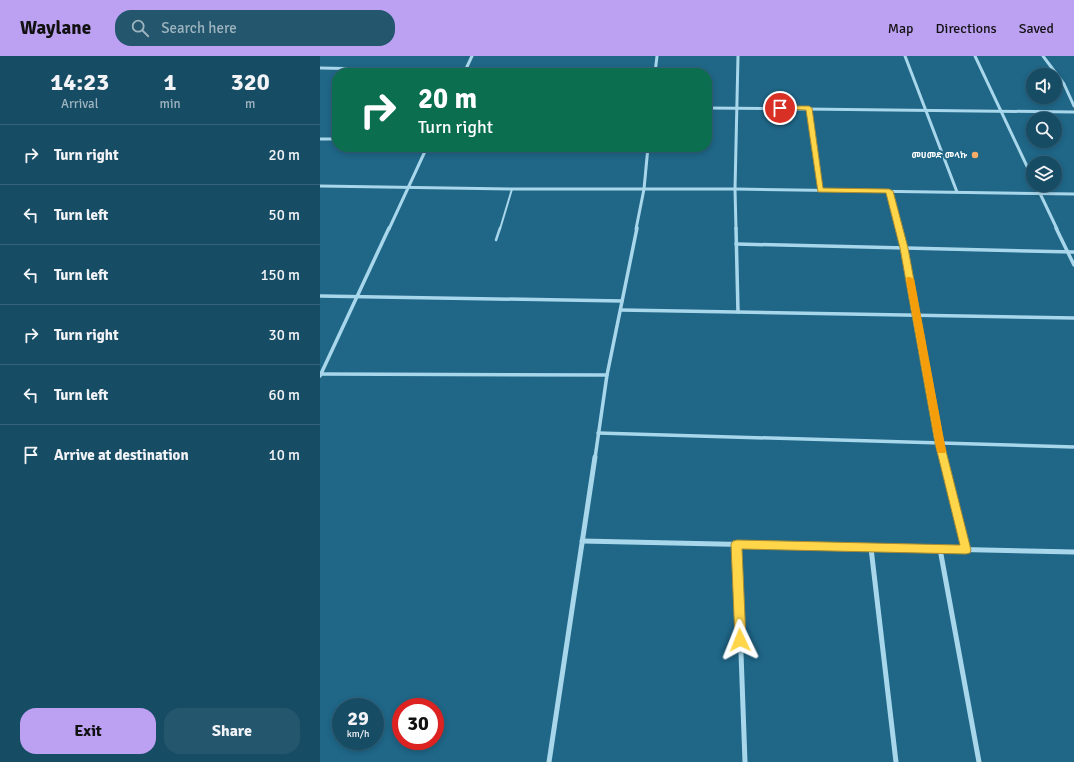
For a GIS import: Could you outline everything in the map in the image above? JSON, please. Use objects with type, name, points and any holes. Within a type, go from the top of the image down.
[{"type":"street","points":[[466,68],[472,56]]},
{"type":"street","points":[[656,68],[657,56]]},
{"type":"street","points":[[738,56],[735,189],[738,312]]},
{"type":"street","points":[[905,56],[957,192]]},
{"type":"street","points":[[975,56],[1026,164]]},
{"type":"street","points":[[1043,56],[1064,84],[1074,106]]},
{"type":"street","points":[[320,68],[332,68]]},
{"type":"street","points":[[712,108],[1074,112]]},
{"type":"street","points":[[809,108],[820,190]]},
{"type":"street","points":[[320,139],[332,139]]},
{"type":"street","points":[[425,152],[358,297],[320,375],[607,376]]},
{"type":"street","points":[[549,762],[607,376],[644,190],[648,152]]},
{"type":"street","points":[[320,186],[644,190],[735,189],[1074,194]]},
{"type":"street","points":[[889,191],[904,248],[939,443],[966,550]]},
{"type":"street","points":[[1040,194],[1074,265]]},
{"type":"street","points":[[736,244],[1074,252]]},
{"type":"street","points":[[320,296],[622,301]]},
{"type":"street","points":[[621,310],[1074,318]]},
{"type":"street","points":[[598,433],[1074,447]]},
{"type":"street","points":[[582,541],[940,549],[1073,554]]},
{"type":"street","points":[[737,544],[745,762]]},
{"type":"street","points":[[871,548],[896,762]]},
{"type":"street","points":[[940,549],[979,762]]},
{"type":"lane","points":[[496,240],[512,189]]},
{"type":"slow traffic","points":[[910,279],[941,451]]},
{"type":"place","name":"መሀመድ መላኩ","points":[[975,155]]},
{"type":"route","points":[[740,640],[737,544],[966,550],[939,443],[904,248],[889,191],[820,190],[809,108],[780,108]]}]
